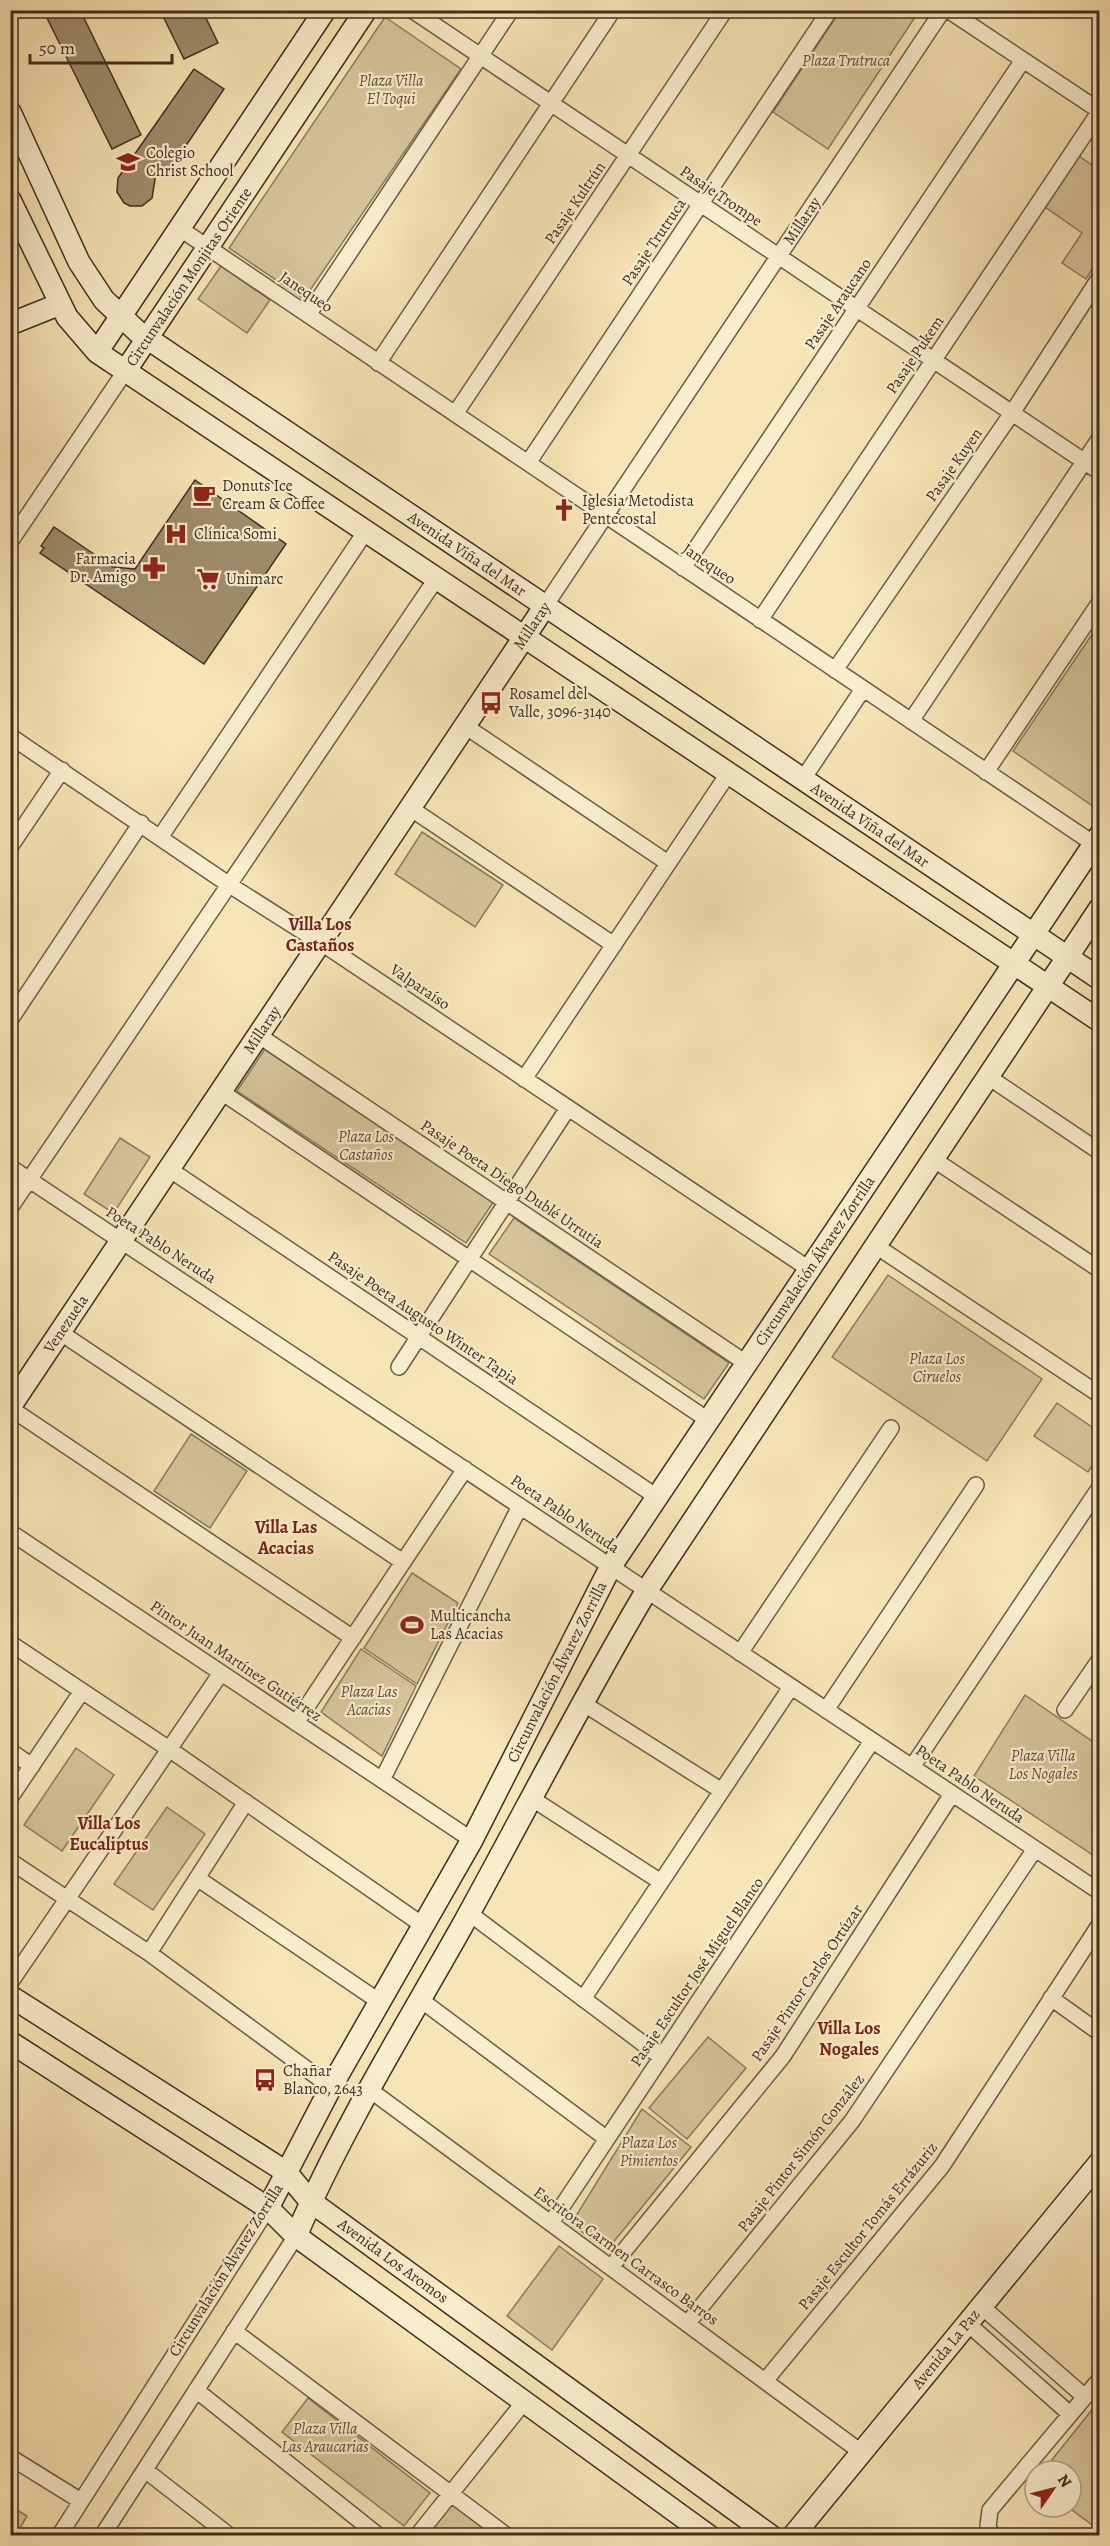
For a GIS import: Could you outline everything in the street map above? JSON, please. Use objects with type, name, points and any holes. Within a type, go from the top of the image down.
[{"type":"main road","points":[[97,352],[325,10]]},
{"type":"main road","name":"Circunvalación Monjitas Oriente","points":[[126,370],[366,10]]},
{"type":"main road","name":"Avenida Viña del Mar","points":[[10,112],[79,262],[104,300],[147,338],[1100,979]]},
{"type":"main road","points":[[11,204],[60,304],[76,330],[97,352],[1100,1022]]},
{"type":"main road","points":[[10,324],[60,304]]},
{"type":"main road","name":"Millaray","points":[[121,1241],[545,606]]},
{"type":"main road","name":"Circunvalación Álvarez Zorrilla","points":[[268,2208],[331,2087],[472,1840],[611,1566],[1033,934],[1097,842]]},
{"type":"main road","name":"Circunvalación Álvarez Zorrilla","points":[[296,2236],[310,2201],[370,2090],[469,1913],[581,1702],[647,1590],[1100,908]]},
{"type":"main road","name":"Venezuela","points":[[10,1408],[121,1241]]},
{"type":"main road","name":"Avenida Los Aromos","points":[[10,1996],[285,2172],[310,2201],[771,2535]]},
{"type":"main road","points":[[10,2042],[268,2208],[296,2236],[709,2535]]},
{"type":"main road","name":"Avenida La Paz","points":[[793,2535],[1100,2162]]},
{"type":"street","name":"Pasaje Trompe","points":[[412,10],[1100,472]]},
{"type":"street","points":[[308,315],[511,10]]},
{"type":"street","points":[[378,363],[613,10]]},
{"type":"street","name":"Pasaje Kultrún","points":[[455,414],[725,10]]},
{"type":"street","name":"Pasaje Trutruca","points":[[528,463],[830,10]]},
{"type":"street","name":"Millaray","points":[[545,606],[943,10]]},
{"type":"street","points":[[948,10],[1100,111]]},
{"type":"street","name":"Pasaje Araucano","points":[[683,568],[1023,60]]},
{"type":"street","name":"Pasaje Pukem","points":[[760,620],[1100,111]]},
{"type":"street","name":"Janequeo","points":[[179,228],[986,772],[1097,842]]},
{"type":"street","name":"Pasaje Kuyen","points":[[835,670],[1012,413],[1100,277]]},
{"type":"street","name":"Circunvalación Monjitas Oriente","points":[[10,542],[126,370]]},
{"type":"street","points":[[910,721],[1100,438]]},
{"type":"street","points":[[161,836],[366,531]]},
{"type":"street","points":[[10,1208],[436,579]]},
{"type":"street","points":[[986,772],[1100,602]]},
{"type":"street","points":[[803,780],[862,689]]},
{"type":"street","points":[[465,726],[668,863]]},
{"type":"street","name":"Valparaíso","points":[[10,736],[161,836],[228,884],[320,942],[809,1269]]},
{"type":"street","points":[[10,848],[62,770]]},
{"type":"street","points":[[524,1079],[728,774]]},
{"type":"street","points":[[410,808],[614,945]]},
{"type":"street","points":[[10,1020],[141,823]]},
{"type":"street","name":"Pasaje Poeta Diego Dublé Urrutia","points":[[258,1035],[746,1364]]},
{"type":"street","points":[[987,1076],[1100,1152]]},
{"type":"street","points":[[220,1091],[708,1420]]},
{"type":"street","points":[[399,1366],[568,1108]]},
{"type":"street","points":[[933,1160],[1100,1270]]},
{"type":"street","name":"Poeta Pablo Neruda","points":[[10,1167],[1100,1892]]},
{"type":"street","name":"Pasaje Poeta Augusto Winter Tapia","points":[[169,1169],[657,1497]]},
{"type":"street","points":[[876,1246],[1100,1395]]},
{"type":"street","points":[[61,1333],[403,1562]]},
{"type":"street","points":[[10,1408],[352,1638]]},
{"type":"street","points":[[740,1653],[891,1428]]},
{"type":"street","points":[[296,1723],[465,1469]]},
{"type":"street","points":[[826,1710],[976,1485]]},
{"type":"street","points":[[912,1767],[1100,1487]]},
{"type":"street","points":[[382,1780],[520,1506]]},
{"type":"street","name":"Pintor Juan Martínez Gutiérrez","points":[[10,1532],[472,1840]]},
{"type":"street","points":[[10,1643],[170,1749],[424,1926]]},
{"type":"street","points":[[1065,1710],[1100,1659]]},
{"type":"street","points":[[10,1983],[221,1673]]},
{"type":"street","points":[[583,1999],[791,1687]]},
{"type":"street","points":[[10,1798],[82,1691]]},
{"type":"street","points":[[581,1702],[722,1791]]},
{"type":"street","name":"Pasaje Escultor José Miguel Blanco","points":[[550,2223],[872,1741]]},
{"type":"street","points":[[10,1751],[32,1766]]},
{"type":"street","name":"Pasaje Pintor Carlos Ortúzar","points":[[611,2267],[783,2056],[952,1794]]},
{"type":"street","points":[[531,1798],[661,1882]]},
{"type":"street","points":[[149,1953],[246,1802]]},
{"type":"street","name":"Pasaje Pintor Simón González","points":[[687,2324],[852,2121],[1035,1850]]},
{"type":"street","points":[[10,1861],[149,1953],[331,2087]]},
{"type":"street","points":[[197,1878],[380,2002]]},
{"type":"street","points":[[469,1913],[661,2057]]},
{"type":"street","name":"Pasaje Escultor Tomás Errázuriz","points":[[765,2381],[942,2166],[1100,1924]]},
{"type":"street","points":[[1051,1998],[1100,2033]]},
{"type":"street","points":[[421,2000],[607,2139]]},
{"type":"street","name":"Escritora Carmen Carrasco Barros","points":[[370,2090],[861,2452]]},
{"type":"street","name":"Circunvalación Álvarez Zorrilla","points":[[59,2535],[268,2208]]},
{"type":"street","name":"Circunvalación Álvarez Zorrilla","points":[[102,2535],[296,2236]]},
{"type":"street","points":[[981,2306],[1085,2397]]},
{"type":"street","points":[[967,2324],[1070,2414]]},
{"type":"street","points":[[234,2331],[507,2535]]},
{"type":"street","points":[[992,2535],[988,2526],[990,2510],[1100,2379]]},
{"type":"street","points":[[196,2390],[379,2535]]},
{"type":"street","points":[[417,2535],[524,2402]]},
{"type":"street","points":[[10,2457],[81,2501]]},
{"type":"street","points":[[145,2470],[230,2535]]},
{"type":"green space","name":"Plaza Trutruca","points":[[840,11],[919,11],[828,149],[773,112]]},
{"type":"green space","name":"Plaza Villa El Toqui","points":[[385,17],[461,69],[304,299],[229,248]]},
{"type":"green space","points":[[1079,156],[1099,170],[1099,258],[1086,279],[1062,263],[1082,233],[1045,207]]},
{"type":"green space","points":[[221,266],[270,300],[247,333],[198,299]]},
{"type":"green space","points":[[1099,624],[1100,805],[1097,809],[1013,751]]},
{"type":"green space","points":[[422,832],[503,885],[475,927],[395,874]]},
{"type":"green space","name":"Plaza Los Castaños","points":[[265,1049],[494,1201],[466,1243],[237,1091]]},
{"type":"green space","points":[[120,1138],[150,1157],[117,1208],[110,1211],[84,1194]]},
{"type":"green space","points":[[514,1218],[729,1363],[704,1399],[489,1254]]},
{"type":"green space","name":"Plaza Los Ciruelos","points":[[888,1275],[1042,1379],[987,1461],[832,1357]]},
{"type":"green space","points":[[1057,1403],[1099,1432],[1099,1455],[1088,1472],[1034,1436]]},
{"type":"green space","points":[[191,1434],[247,1471],[210,1528],[154,1491]]},
{"type":"green space","name":"Multicancha Las Acacias","points":[[412,1573],[458,1603],[417,1684],[364,1648]]},
{"type":"green space","name":"Plaza Las Acacias","points":[[361,1649],[416,1686],[382,1756],[321,1712]]},
{"type":"green space","name":"Plaza Villa Los Nogales","points":[[1025,1695],[1099,1746],[1099,1859],[974,1776]]},
{"type":"green space","points":[[76,1748],[114,1775],[62,1851],[24,1825]]},
{"type":"green space","points":[[167,1807],[205,1834],[153,1910],[114,1884]]},
{"type":"green space","points":[[708,2037],[746,2068],[687,2139],[649,2108]]},
{"type":"green space","name":"Plaza Los Pimientos","points":[[642,2109],[691,2147],[607,2250],[571,2224]]},
{"type":"green space","points":[[559,2246],[603,2279],[552,2350],[507,2316]]},
{"type":"green space","name":"Plaza Villa Las Araucarias","points":[[308,2398],[430,2493],[404,2526],[282,2432]]},
{"type":"green space","points":[[1099,2401],[1099,2530],[1083,2518],[1083,2459],[1053,2459]]},
{"type":"green space","points":[[454,2500],[498,2536],[426,2536]]},
{"type":"green space","points":[[10,2506],[27,2516],[16,2535],[11,2535]]},
{"type":"building","points":[[43,10],[80,10],[141,135],[112,149]]},
{"type":"building","points":[[160,10],[202,10],[218,43],[184,59]]},
{"type":"building","points":[[194,69],[224,89],[167,174],[157,167],[152,198],[142,206],[130,206],[124,203],[117,192],[118,178]]},
{"type":"building","name":"Unimarc","points":[[195,480],[286,544],[204,664],[40,553],[44,548],[41,546],[54,527],[113,567],[135,569]]},
{"type":"place","name":"Colegio Christ School","points":[[128,162]]},
{"type":"place","name":"Donuts Ice Cream & Coffee","points":[[204,495]]},
{"type":"place","name":"Iglesia Metodista Pentecostal","points":[[564,510]]},
{"type":"place","name":"Clínica Somi","points":[[176,534]]},
{"type":"place","name":"Farmacia Dr. Amigo","points":[[154,568]]},
{"type":"place","name":"Unimarc","points":[[208,579]]},
{"type":"place","name":"Rosamel del Valle, 3096-3140","points":[[491,703]]},
{"type":"place","name":"Multicancha Las Acacias","points":[[412,1625]]},
{"type":"place","name":"Chañar Blanco, 2643","points":[[265,2080]]},
{"type":"district","name":"Villa Los Castaños","points":[[320,934]]},
{"type":"district","name":"Villa Las Acacias","points":[[286,1537]]},
{"type":"district","name":"Villa Los Eucaliptus","points":[[109,1833]]},
{"type":"district","name":"Villa Los Nogales","points":[[849,2038]]}]
